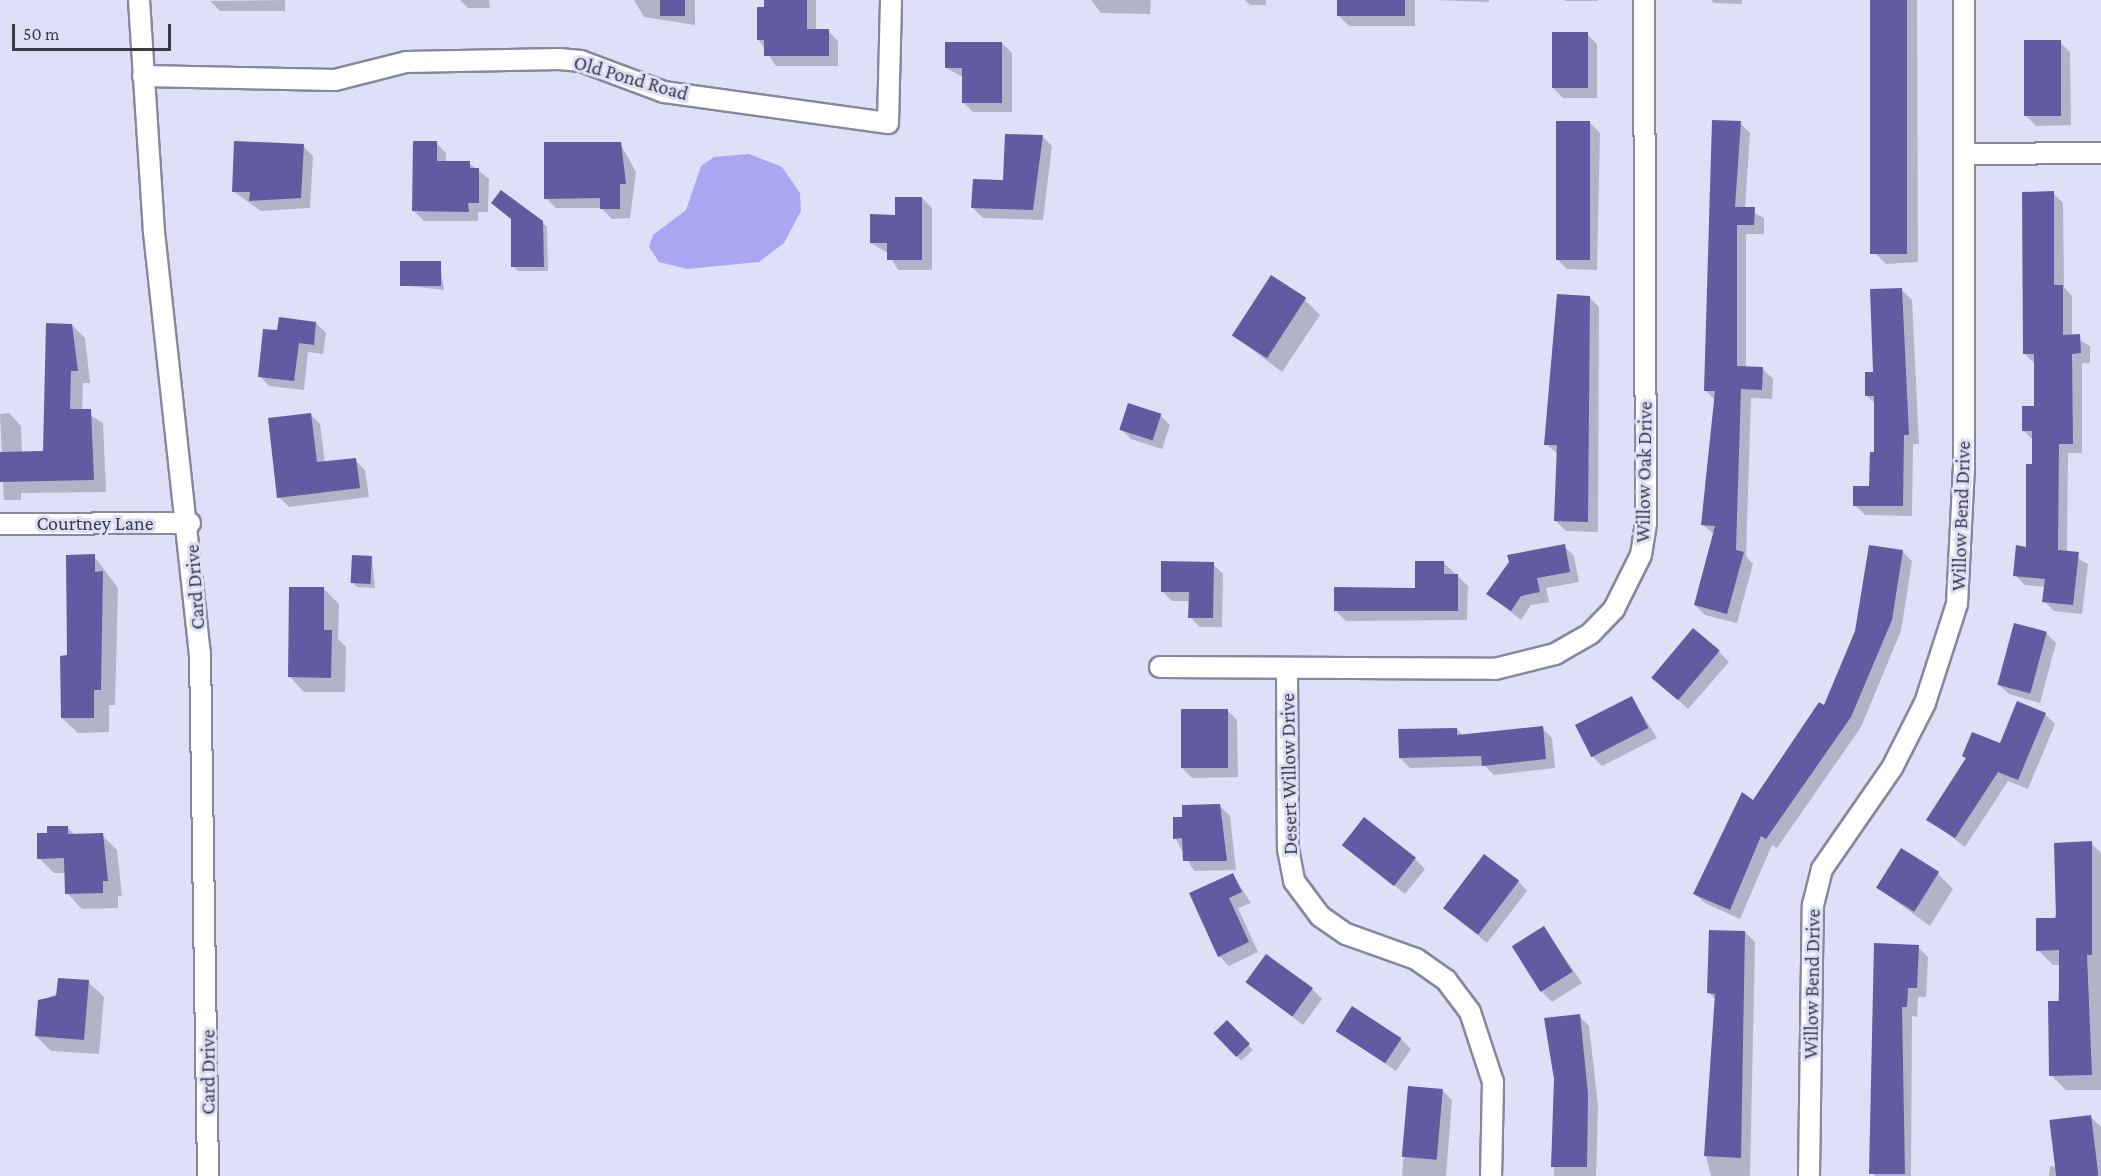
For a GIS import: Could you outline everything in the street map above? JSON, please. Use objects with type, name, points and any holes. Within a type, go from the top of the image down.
[{"type":"street","name":"Card Drive","points":[[139,0],[142,76],[154,232],[190,523],[205,761],[208,1176]]},
{"type":"street","name":"Old Pond Road","points":[[142,76],[336,80],[406,62],[559,59],[581,61],[664,92],[888,123],[891,0]]},
{"type":"street","name":"Willow Oak Drive","points":[[1160,667],[1495,669],[1526,664],[1590,634],[1631,582],[1646,522],[1644,0]]},
{"type":"street","name":"Willow Bend Drive","points":[[1809,1176],[1812,905],[1822,869],[1892,768],[1925,703],[1957,604],[1964,468],[1964,0]]},
{"type":"street","points":[[1965,154],[2101,153]]},
{"type":"street","name":"Courtney Lane","points":[[0,524],[190,523]]},
{"type":"street","name":"Desert Willow Drive","points":[[1287,669],[1288,849],[1294,881],[1320,916],[1346,934],[1416,959],[1446,980],[1470,1012],[1493,1082],[1491,1176]]},
{"type":"water","points":[[749,154],[782,167],[800,193],[801,211],[784,243],[759,262],[687,269],[659,262],[649,247],[653,235],[686,210],[701,166],[714,157]]},
{"type":"building","points":[[660,0],[685,0],[685,16],[660,16]]},
{"type":"building","points":[[764,0],[807,0],[807,29],[829,29],[829,56],[764,56],[764,40],[757,40],[757,7],[764,7]]},
{"type":"building","points":[[1337,0],[1405,0],[1405,16],[1337,16]]},
{"type":"building","points":[[1870,0],[1907,0],[1907,254],[1870,254]]},
{"type":"building","points":[[1552,32],[1588,32],[1588,88],[1552,88]]},
{"type":"building","points":[[2024,40],[2061,40],[2061,116],[2024,116]]},
{"type":"building","points":[[945,42],[1002,42],[1002,103],[962,103],[962,68],[945,68]]},
{"type":"building","points":[[1712,120],[1741,121],[1735,207],[1755,207],[1754,225],[1737,225],[1737,366],[1763,367],[1762,390],[1741,389],[1736,550],[1744,552],[1727,614],[1694,605],[1715,526],[1701,525],[1715,391],[1704,391]]},
{"type":"building","points":[[1556,121],[1590,121],[1590,260],[1556,260]]},
{"type":"building","points":[[1005,134],[1043,135],[1033,210],[971,208],[973,179],[1003,180]]},
{"type":"building","points":[[234,141],[304,144],[301,198],[249,201],[250,192],[232,192]]},
{"type":"building","points":[[413,141],[437,141],[437,161],[470,161],[470,168],[479,168],[479,203],[468,203],[469,212],[412,211]]},
{"type":"building","points":[[544,142],[621,142],[626,184],[620,184],[620,209],[600,209],[600,198],[544,199]]},
{"type":"building","points":[[501,190],[543,221],[544,267],[511,267],[511,219],[491,203]]},
{"type":"building","points":[[2054,191],[2054,285],[2063,285],[2063,335],[2080,334],[2081,353],[2072,354],[2073,444],[2059,444],[2058,550],[2079,552],[2073,605],[2042,602],[2045,579],[2013,576],[2016,545],[2026,547],[2026,464],[2032,464],[2032,431],[2022,431],[2022,406],[2034,406],[2034,354],[2023,354],[2022,192]]},
{"type":"building","points":[[895,197],[922,197],[922,260],[887,260],[887,243],[870,243],[870,214],[895,215]]},
{"type":"building","points":[[400,261],[441,261],[441,286],[400,286]]},
{"type":"building","points":[[1271,275],[1306,298],[1267,358],[1232,335]]},
{"type":"building","points":[[1902,288],[1909,435],[1904,435],[1903,506],[1853,506],[1853,486],[1869,486],[1870,452],[1874,452],[1874,396],[1865,396],[1865,372],[1873,372],[1870,289]]},
{"type":"building","points":[[1557,294],[1590,296],[1588,522],[1554,521],[1557,445],[1544,445]]},
{"type":"building","points":[[279,317],[316,322],[314,345],[299,343],[294,381],[258,377],[263,329],[277,330]]},
{"type":"building","points":[[46,323],[72,324],[78,371],[71,371],[70,409],[91,409],[94,480],[0,482],[0,452],[43,451]]},
{"type":"building","points":[[1128,403],[1161,414],[1153,440],[1119,430]]},
{"type":"building","points":[[311,413],[317,462],[356,458],[360,488],[277,498],[268,418]]},
{"type":"building","points":[[1565,544],[1570,572],[1537,578],[1540,592],[1521,596],[1511,611],[1486,594],[1509,562],[1507,555]]},
{"type":"building","points":[[1869,545],[1903,550],[1892,620],[1851,717],[1766,839],[1761,836],[1730,910],[1693,894],[1742,792],[1753,800],[1819,702],[1824,705],[1855,631]]},
{"type":"building","points":[[95,554],[95,572],[103,571],[101,690],[94,690],[94,718],[61,718],[60,656],[67,655],[66,555]]},
{"type":"building","points":[[352,555],[372,556],[371,584],[351,583]]},
{"type":"building","points":[[1161,561],[1214,562],[1213,618],[1188,618],[1189,592],[1161,592]]},
{"type":"building","points":[[1415,561],[1444,561],[1444,574],[1458,574],[1458,611],[1334,611],[1334,587],[1415,588]]},
{"type":"building","points":[[289,587],[324,587],[324,630],[332,630],[331,678],[288,677]]},
{"type":"building","points":[[2014,623],[2047,632],[2030,694],[1997,685]]},
{"type":"building","points":[[1693,628],[1720,650],[1678,700],[1651,678]]},
{"type":"building","points":[[1632,696],[1648,728],[1591,757],[1575,725]]},
{"type":"building","points":[[2017,701],[2046,713],[2018,780],[1998,772],[1955,838],[1926,820],[1966,758],[1962,756],[1972,732],[2000,743]]},
{"type":"building","points":[[1181,709],[1228,709],[1228,768],[1181,768]]},
{"type":"building","points":[[1543,726],[1546,759],[1482,766],[1481,756],[1399,758],[1398,729],[1457,728],[1457,735]]},
{"type":"building","points":[[1220,804],[1227,861],[1183,861],[1182,838],[1173,839],[1173,817],[1182,817],[1182,805]]},
{"type":"building","points":[[1364,817],[1416,858],[1394,886],[1342,845]]},
{"type":"building","points":[[47,826],[68,826],[68,834],[103,833],[108,881],[103,881],[103,893],[65,894],[64,858],[37,859],[37,833],[47,833]]},
{"type":"building","points":[[2092,841],[2092,955],[2087,955],[2092,1075],[2049,1076],[2048,1001],[2059,1001],[2059,950],[2036,951],[2036,918],[2056,918],[2054,843]]},
{"type":"building","points":[[1901,848],[1939,872],[1914,912],[1876,888]]},
{"type":"building","points":[[1484,854],[1519,880],[1478,935],[1443,908]]},
{"type":"building","points":[[1233,873],[1242,892],[1229,898],[1249,942],[1218,957],[1189,893]]},
{"type":"building","points":[[1544,926],[1573,972],[1540,992],[1512,946]]},
{"type":"building","points":[[1709,930],[1745,931],[1741,1158],[1704,1156],[1715,994],[1707,993]]},
{"type":"building","points":[[1874,943],[1919,945],[1917,988],[1908,988],[1907,1007],[1902,1007],[1905,1174],[1869,1174]]},
{"type":"building","points":[[1266,954],[1313,988],[1292,1016],[1245,982]]},
{"type":"building","points":[[58,978],[89,980],[84,1040],[35,1036],[38,1000],[56,996]]},
{"type":"building","points":[[1352,1006],[1401,1038],[1385,1063],[1336,1031]]},
{"type":"building","points":[[1580,1014],[1588,1094],[1587,1167],[1551,1167],[1554,1079],[1544,1018]]},
{"type":"building","points":[[1227,1020],[1250,1044],[1236,1057],[1213,1033]]},
{"type":"building","points":[[1408,1086],[1443,1089],[1437,1160],[1402,1157]]},
{"type":"building","points":[[2091,1115],[2098,1176],[2056,1176],[2049,1120]]}]
